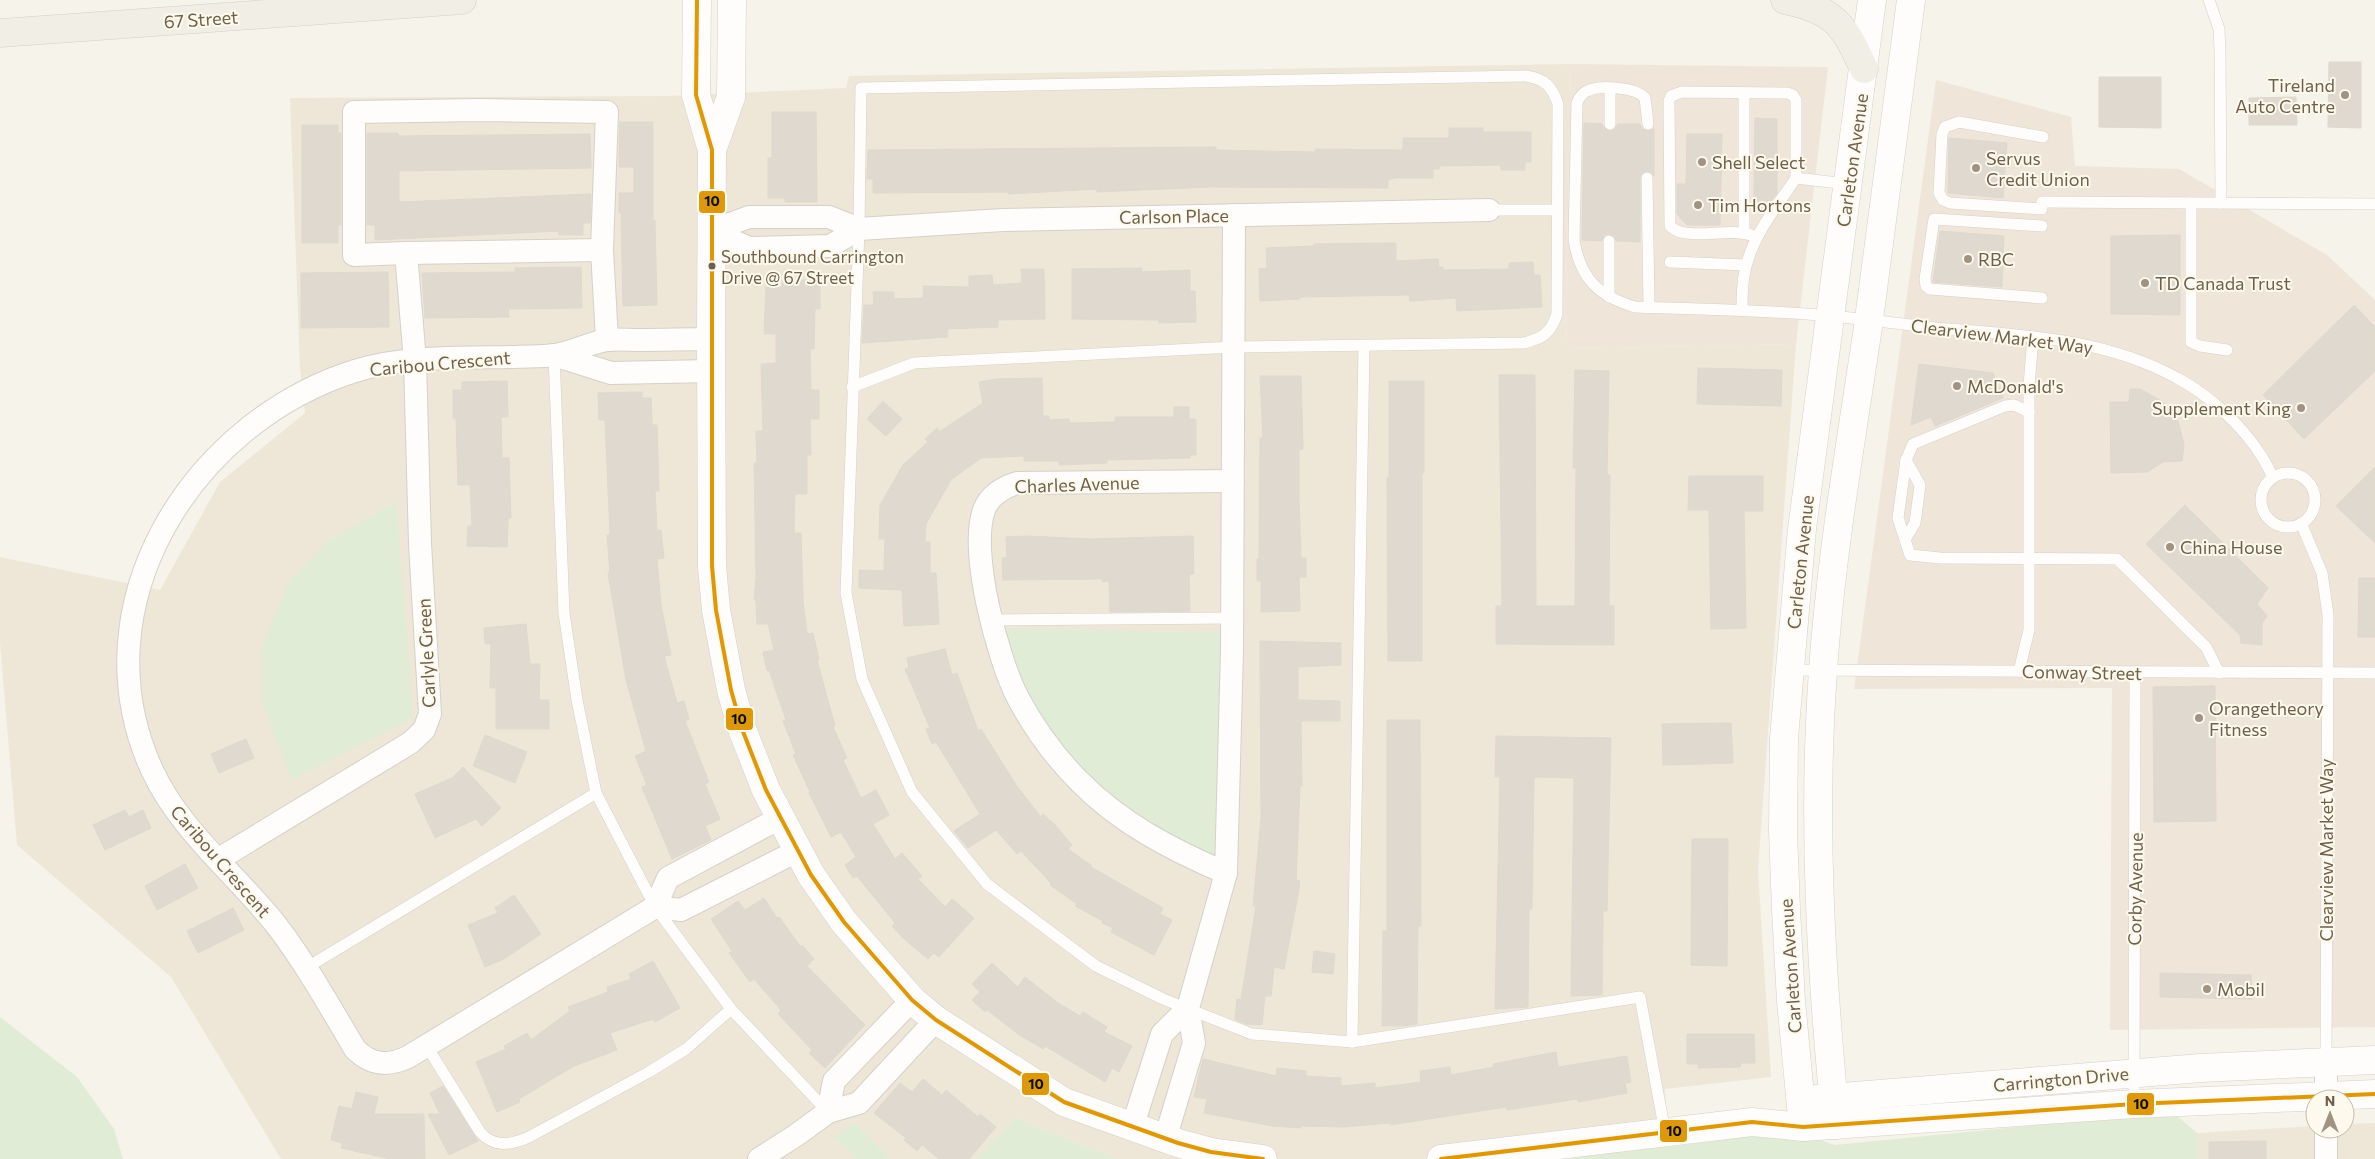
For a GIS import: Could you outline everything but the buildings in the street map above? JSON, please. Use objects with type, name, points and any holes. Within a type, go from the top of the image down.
[{"type":"main road","name":"67 Street","points":[[0,33],[462,0]]},
{"type":"main road","points":[[1785,0],[1814,7],[1837,22],[1849,36],[1864,69]]},
{"type":"street","points":[[696,0],[696,95],[712,150],[711,534],[716,610],[731,690],[742,729],[766,790],[811,875],[844,922],[912,1000],[936,1020],[1064,1102],[1165,1139],[1211,1152],[1263,1159]]},
{"type":"street","points":[[712,150],[731,96],[732,0]]},
{"type":"street","name":"Carleton Avenue","points":[[1802,1114],[1791,992],[1783,841],[1784,738],[1788,670],[1802,529],[1872,0]]},
{"type":"street","name":"Carleton Avenue","points":[[1836,1125],[1825,994],[1819,876],[1818,818],[1823,671],[1834,559],[1911,0]]},
{"type":"street","points":[[602,250],[354,255],[354,112],[481,110],[607,112],[602,250],[607,340]]},
{"type":"street","name":"Carlson Place","points":[[712,231],[749,217],[829,217],[860,229],[1003,220],[1489,210]]},
{"type":"street","points":[[1165,1139],[1194,1043],[1188,1008],[1226,873],[1232,618],[1234,215]]},
{"type":"street","name":"Carlson Place","points":[[712,231],[749,248],[767,248],[830,246],[860,229]]},
{"type":"street","name":"Carlyle Green","points":[[218,859],[410,744],[424,730],[427,724],[430,704],[420,544],[415,361],[406,253]]},
{"type":"street","name":"Caribou Crescent","points":[[655,907],[408,1057],[388,1064],[376,1063],[365,1058],[355,1048],[306,968],[276,925],[190,829],[169,800],[152,770],[137,725],[128,662],[134,610],[144,569],[154,545],[187,492],[225,446],[272,411],[336,377],[386,364],[554,355],[607,340],[711,339]]},
{"type":"street","name":"Caribou Crescent","points":[[554,355],[611,373],[711,371]]},
{"type":"street","name":"Charles Avenue","points":[[1226,873],[1165,845],[1115,813],[1079,781],[1039,734],[1017,697],[992,620],[982,561],[981,522],[984,509],[991,498],[1008,485],[1017,483],[1233,481]]},
{"type":"street","points":[[780,818],[668,878],[655,907],[681,910],[797,851]]},
{"type":"street","points":[[828,1112],[834,1081],[912,1000]]},
{"type":"street","points":[[1132,1128],[1162,1034],[1188,1008]]},
{"type":"street","points":[[758,1159],[796,1136],[828,1112],[860,1103],[936,1020]]},
{"type":"street","name":"Carrington Drive","points":[[1441,1159],[1555,1152],[1665,1132],[1752,1122],[1802,1114],[1834,1097],[2135,1073],[2375,1060]]},
{"type":"street","points":[[2326,1062],[2326,1089]]},
{"type":"street","name":"Carrington Drive","points":[[2355,1096],[2375,1094]]},
{"type":"street","name":"Carrington Drive","points":[[1802,1114],[1836,1125],[2134,1104],[2305,1099]]},
{"type":"street","points":[[2326,1139],[2326,1159]]},
{"type":"lane","points":[[2210,0],[2219,29],[2221,203]]},
{"type":"lane","points":[[852,388],[914,363],[1234,346],[1523,343],[1538,340],[1548,333],[1557,314],[1558,104],[1554,92],[1548,83],[1538,78],[1506,76],[861,88],[860,229],[852,388],[846,593],[862,679],[912,792],[987,884],[1096,966],[1163,999],[1252,1034],[1352,1042],[1640,997],[1665,1132]]},
{"type":"lane","points":[[1610,89],[1610,124]]},
{"type":"lane","points":[[1608,297],[1588,279],[1577,260],[1574,240],[1577,103],[1580,96],[1587,91],[1610,89],[1634,90],[1641,93],[1647,105],[1648,124]]},
{"type":"lane","points":[[1742,310],[1743,277],[1756,237],[1796,178],[1796,100],[1793,95],[1787,93],[1676,93],[1671,96],[1669,101],[1670,226],[1681,233],[1744,233],[1756,237]]},
{"type":"lane","points":[[1744,93],[1744,233]]},
{"type":"lane","points":[[2043,136],[1958,122],[1945,127],[1942,134],[1939,193],[1943,200],[1950,203],[2042,205],[2191,203],[2375,204]]},
{"type":"lane","points":[[1647,178],[1649,307]]},
{"type":"lane","points":[[1796,178],[1849,184]]},
{"type":"lane","points":[[2191,203],[2191,342],[2200,346],[2227,350]]},
{"type":"lane","points":[[1489,210],[1557,210]]},
{"type":"lane","points":[[2042,226],[1934,219],[1925,279],[1926,286],[1930,289],[2042,298]]},
{"type":"lane","points":[[1608,297],[1609,241]]},
{"type":"lane","points":[[1670,262],[1746,265]]},
{"type":"lane","name":"Clearview Market Way","points":[[1608,297],[1635,306],[1831,316],[2033,337],[2079,343],[2118,352],[2146,362],[2198,390],[2231,420],[2262,457],[2273,477]]},
{"type":"lane","points":[[2020,671],[2029,630],[2029,412],[2033,337]]},
{"type":"lane","points":[[1352,1042],[1364,346]]},
{"type":"lane","points":[[554,355],[564,614],[577,700],[596,793],[655,907],[731,1009],[828,1112]]},
{"type":"lane","points":[[2029,412],[2014,405],[2005,406],[1913,444],[1906,460],[1898,518],[1910,555],[1940,558],[2117,559],[2206,647],[2219,673]]},
{"type":"lane","points":[[1906,460],[1920,485],[1915,522],[1906,538]]},
{"type":"lane","points":[[2292,473],[2300,475],[2310,484],[2314,493],[2313,509],[2309,517],[2301,524],[2286,527],[2278,525],[2264,513],[2261,496],[2264,488],[2273,477],[2292,473]]},
{"type":"lane","name":"Clearview Market Way","points":[[2301,524],[2324,580],[2328,615],[2326,1062]]},
{"type":"lane","points":[[992,620],[1232,618]]},
{"type":"lane","name":"Conway Street","points":[[1788,670],[2375,674]]},
{"type":"lane","name":"Corby Avenue","points":[[2134,1104],[2135,672]]},
{"type":"lane","points":[[306,968],[596,793]]},
{"type":"lane","points":[[426,1045],[480,1132],[496,1144],[508,1143],[529,1137],[649,1072],[686,1048],[731,1009]]},
{"type":"shaded area","points":[[1571,64],[1565,349],[1796,344],[1758,870],[1771,1077],[1665,1089],[1668,1147],[1570,1157],[1567,1159],[1117,1159],[1015,1118],[976,1159],[891,1159],[854,1123],[834,1137],[858,1159],[281,1159],[171,977],[17,845],[0,643],[0,557],[160,590],[220,482],[305,413],[300,368],[290,98],[667,96],[846,88],[849,76]]},
{"type":"shaded area","points":[[1571,64],[1828,67],[1796,344],[1565,349]]},
{"type":"shaded area","points":[[1936,80],[2071,117],[2075,166],[2179,169],[2327,255],[2375,300],[2375,1027],[2110,1030],[2112,688],[1854,689]]},
{"type":"shaded area","points":[[2375,1123],[2375,1159],[2197,1159],[2197,1133],[2305,1127],[2305,1139],[2355,1139],[2355,1124]]},
{"type":"green space","points":[[396,502],[413,718],[291,780],[261,698],[262,647],[288,583],[330,540]]},
{"type":"green space","points":[[994,628],[1232,633],[1226,873],[1165,845],[1039,733]]},
{"type":"green space","points":[[0,1017],[77,1077],[114,1129],[123,1159],[0,1159]]},
{"type":"green space","points":[[2176,1115],[2197,1133],[2197,1159],[1570,1159],[1570,1157],[1792,1131],[1835,1145],[2118,1117]]},
{"type":"green space","points":[[1015,1118],[1117,1159],[976,1159]]},
{"type":"green space","points":[[854,1123],[891,1159],[858,1159],[833,1137]]},
{"type":"transit line","name":"10","points":[[697,0],[696,95],[712,150],[712,566],[716,610],[731,690],[742,729],[766,790],[811,875],[844,922],[912,1000],[936,1020],[1064,1102],[1178,1143],[1211,1152],[1263,1159]]},
{"type":"transit line","name":"10","points":[[1441,1159],[1752,1122],[1803,1127],[2134,1104],[2375,1094]]},
{"type":"place","name":"Tireland Auto Centre","points":[[2345,95]]},
{"type":"place","name":"Shell Select","points":[[1702,162]]},
{"type":"place","name":"Servus Credit Union","points":[[1976,168]]},
{"type":"place","name":"Tim Hortons","points":[[1698,205]]},
{"type":"place","name":"RBC","points":[[1968,259]]},
{"type":"place","name":"Southbound Carrington Drive @ 67 Street","points":[[712,266]]},
{"type":"place","name":"TD Canada Trust","points":[[2145,283]]},
{"type":"place","name":"McDonald's","points":[[1957,386]]},
{"type":"place","name":"Supplement King","points":[[2301,408]]},
{"type":"place","name":"China House","points":[[2170,547]]},
{"type":"place","name":"Orangetheory Fitness","points":[[2199,718]]},
{"type":"place","name":"Mobil","points":[[2207,989]]}]
